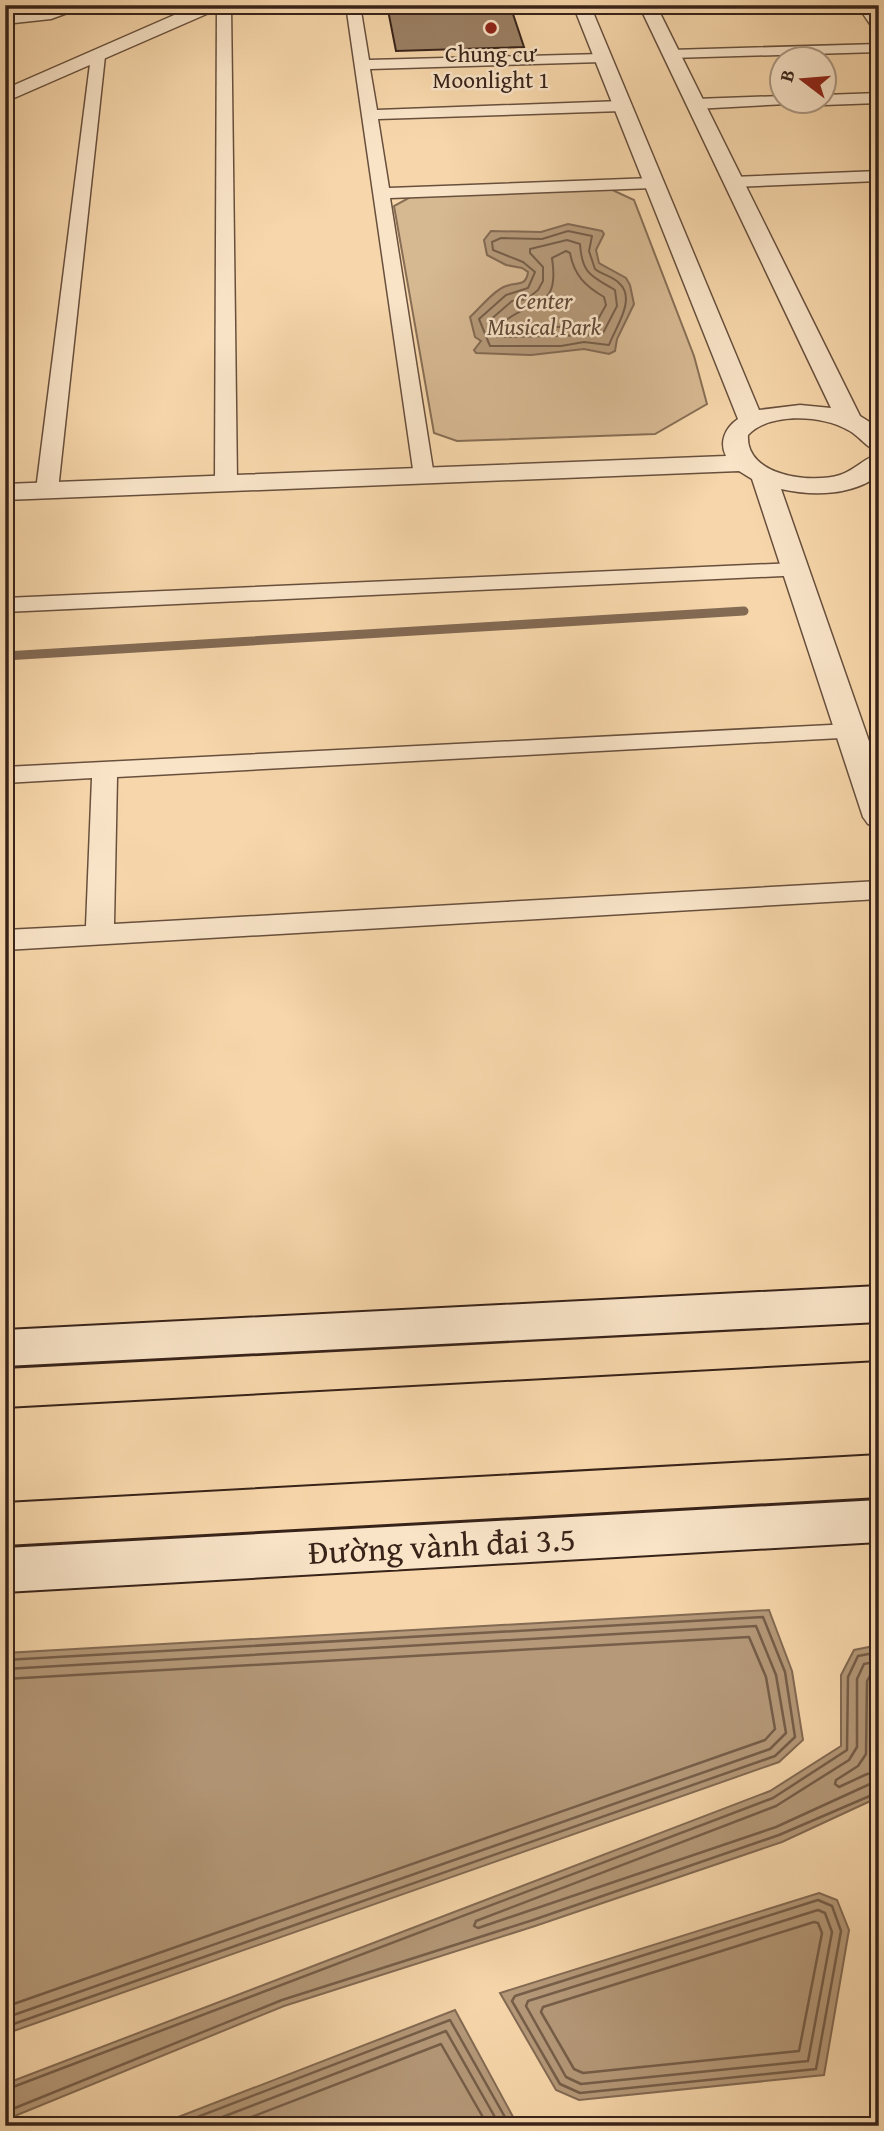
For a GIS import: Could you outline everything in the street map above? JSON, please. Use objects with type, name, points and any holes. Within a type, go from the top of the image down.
[{"type":"main road","points":[[5,1348],[879,1304]]},
{"type":"main road","points":[[5,1388],[879,1342]]},
{"type":"main road","name":"Đường vành đai 3.5","points":[[5,1524],[879,1476]]},
{"type":"main road","name":"Đường vành đai 3.5","points":[[5,1570],[879,1521]]},
{"type":"street","points":[[5,20],[51,15],[82,5]]},
{"type":"street","points":[[5,96],[212,5]]},
{"type":"street","points":[[224,5],[226,472]]},
{"type":"street","points":[[353,5],[422,464]]},
{"type":"street","points":[[581,5],[653,183],[748,449],[795,570],[879,817]]},
{"type":"street","points":[[647,5],[733,182],[873,449]]},
{"type":"street","points":[[863,5],[879,27]]},
{"type":"street","points":[[671,54],[879,48]]},
{"type":"street","points":[[48,480],[98,56]]},
{"type":"street","points":[[363,65],[602,58]]},
{"type":"street","points":[[838,99],[879,98]]},
{"type":"street","points":[[695,104],[768,101]]},
{"type":"street","points":[[370,116],[622,106]]},
{"type":"street","points":[[733,182],[879,176]]},
{"type":"street","points":[[382,193],[653,183]]},
{"type":"street","points":[[748,449],[768,415],[816,412],[873,449]]},
{"type":"street","points":[[422,464],[701,440],[748,449],[796,484],[832,485],[853,480],[873,449]]},
{"type":"street","points":[[5,492],[48,480],[748,449]]},
{"type":"street","points":[[5,471],[48,480]]},
{"type":"street","points":[[5,605],[795,570]]},
{"type":"street","points":[[5,775],[850,732]]},
{"type":"street","points":[[100,935],[105,770]]},
{"type":"street","points":[[5,940],[879,890]]},
{"type":"green space","name":"Center Musical Park","points":[[608,188],[634,200],[694,356],[707,404],[655,434],[457,441],[434,433],[394,206],[414,195]]},
{"type":"water","points":[[568,224],[602,231],[604,234],[596,250],[599,263],[626,278],[630,285],[634,304],[617,339],[615,351],[609,354],[584,349],[531,355],[476,353],[474,350],[481,341],[475,337],[470,317],[501,288],[523,282],[528,272],[487,255],[484,240],[491,231],[541,232]]},
{"type":"water","points":[[769,1610],[792,1671],[803,1740],[779,1762],[5,2034],[5,1653]]},
{"type":"water","points":[[879,1645],[879,1797],[782,1842],[535,1926],[284,2006],[5,2120],[5,2084],[770,1791],[841,1746],[841,1675],[854,1650]]},
{"type":"water","points":[[819,1893],[837,1900],[849,1930],[824,2075],[579,2100],[556,2090],[500,1993]]},
{"type":"water","points":[[455,2010],[518,2126],[155,2126]]},
{"type":"building","name":"Chung cư Moonlight 1","points":[[387,5],[510,5],[524,47],[396,51]]},
{"type":"waterway","points":[[5,656],[744,611]]},
{"type":"place","name":"Chung cư Moonlight 1","points":[[491,28]]}]
